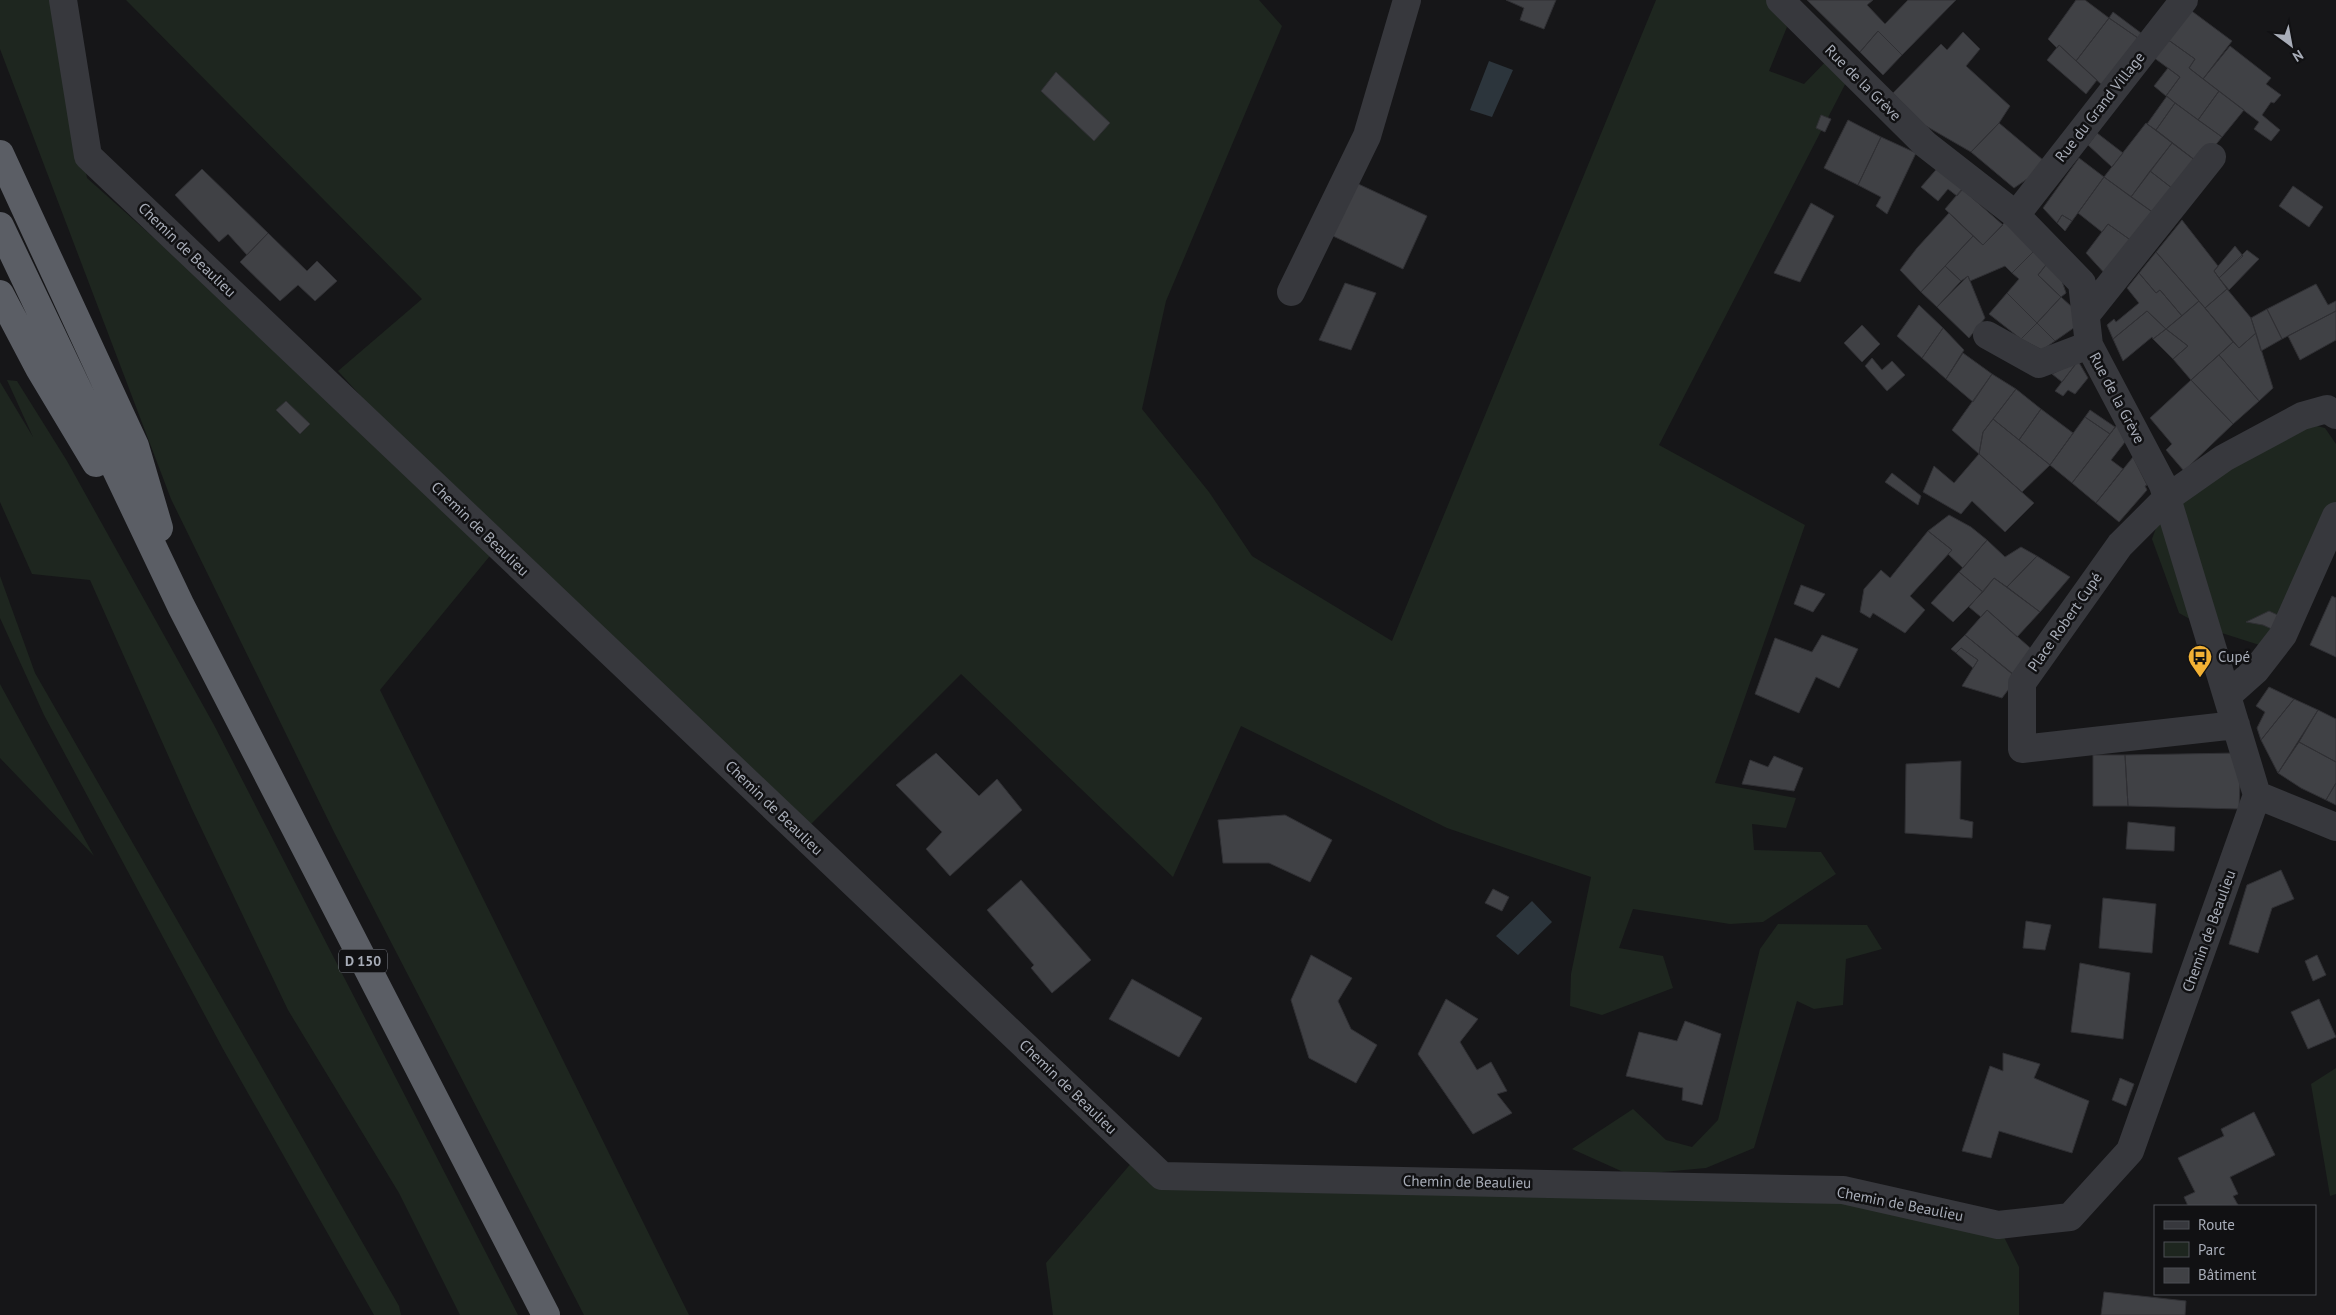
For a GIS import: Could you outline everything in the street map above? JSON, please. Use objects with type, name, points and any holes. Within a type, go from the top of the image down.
[{"type":"highway","points":[[0,154],[135,446],[181,606]]},
{"type":"highway","points":[[0,226],[181,606]]},
{"type":"highway","points":[[0,294],[38,368],[181,606]]},
{"type":"highway","name":"D 150","points":[[181,606],[546,1315]]},
{"type":"street","name":"Chemin de Beaulieu","points":[[63,0],[88,156],[1162,1176],[1843,1190],[1998,1224],[2070,1217],[2130,1151],[2257,795]]},
{"type":"street","points":[[1291,292],[1367,136],[1406,0]]},
{"type":"street","name":"Rue de la Grève","points":[[1780,0],[1925,144],[2016,214],[2082,283],[2089,345],[2163,485],[2173,524],[2228,695],[2257,795]]},
{"type":"street","name":"Rue du Grand Village","points":[[2016,214],[2184,0]]},
{"type":"street","points":[[2086,316],[2212,157]]},
{"type":"street","points":[[1987,335],[2039,364],[2089,345]]},
{"type":"street","name":"Place Robert Cupé","points":[[2236,725],[2022,750],[2022,683],[2120,545],[2167,498],[2224,458],[2302,416],[2327,409],[2336,415]]},
{"type":"street","points":[[2228,695],[2256,670],[2283,635],[2336,516]]},
{"type":"street","points":[[2257,795],[2336,827]]},
{"type":"green space","points":[[0,0],[54,0],[87,178],[493,541],[338,371],[422,299],[126,0],[1259,0],[1282,26],[1166,301],[1142,409],[1209,492],[1252,556],[1392,641],[1656,0],[1772,0],[1787,27],[1769,71],[1804,84],[1834,53],[1852,71],[1659,445],[1805,525],[1715,783],[1796,798],[1786,828],[1752,824],[1754,850],[1821,852],[1836,874],[1763,922],[1730,924],[1633,909],[1619,948],[1663,956],[1673,988],[1602,1015],[1570,1006],[1571,974],[1591,877],[1447,828],[1241,726],[1173,877],[961,674],[801,834],[498,546],[380,690],[689,1315],[584,1315],[334,832],[171,499],[0,49]]},
{"type":"green space","points":[[7,380],[17,381],[67,461],[214,725],[518,1315],[460,1315],[399,1193],[288,1010],[192,809],[90,580],[32,574],[0,502],[0,382],[33,437]]},
{"type":"green space","points":[[2313,425],[2325,428],[2336,444],[2336,516],[2272,649],[2206,628],[2179,613],[2152,539],[2167,498]]},
{"type":"green space","points":[[0,576],[35,673],[399,1306],[401,1315],[374,1315],[223,1049],[44,715],[0,618]]},
{"type":"green space","points":[[0,684],[94,856],[0,758]]},
{"type":"green space","points":[[1778,924],[1867,925],[1882,949],[1846,959],[1843,1005],[1814,1009],[1797,1001],[1754,1148],[1706,1168],[1630,1175],[1572,1149],[1633,1109],[1666,1140],[1692,1147],[1718,1120],[1760,949]]},
{"type":"green space","points":[[2336,1068],[2336,1194],[2330,1196],[2311,1084]]},
{"type":"green space","points":[[1139,1154],[1162,1176],[1843,1190],[1998,1225],[2019,1267],[2019,1315],[1053,1315],[1046,1263]]},
{"type":"shaded area","points":[[1489,61],[1513,70],[1492,117],[1470,110]]},
{"type":"shaded area","points":[[1532,901],[1552,922],[1518,955],[1496,936]]},
{"type":"building","points":[[1506,0],[1556,0],[1544,29],[1520,20],[1524,8]]},
{"type":"building","points":[[1807,0],[1873,0],[1867,5],[1885,24],[1908,0],[1956,0],[1902,55],[1878,31],[1860,52]]},
{"type":"building","points":[[2076,0],[2085,0],[2109,18],[2076,61],[2059,45],[2057,48],[2048,39]]},
{"type":"building","points":[[2189,9],[2232,41],[2203,79],[2189,68],[2195,59],[2167,39]]},
{"type":"building","points":[[2113,12],[2141,33],[2138,38],[2109,18]]},
{"type":"building","points":[[2109,18],[2138,38],[2102,85],[2076,61]]},
{"type":"building","points":[[1878,31],[1902,55],[1883,75],[1860,52]]},
{"type":"building","points":[[1963,32],[1980,49],[1966,66],[2010,106],[1999,123],[1971,152],[1926,126],[1893,93],[1941,44],[1947,50]]},
{"type":"building","points":[[2167,39],[2195,59],[2189,68],[2219,91],[2198,120],[2166,96],[2180,77],[2153,57]]},
{"type":"building","points":[[2059,45],[2097,80],[2086,94],[2047,60]]},
{"type":"building","points":[[2230,46],[2271,78],[2266,84],[2281,95],[2274,103],[2271,102],[2262,115],[2280,130],[2271,141],[2254,129],[2259,122],[2203,79]]},
{"type":"building","points":[[2168,68],[2180,77],[2166,96],[2154,86]]},
{"type":"building","points":[[1056,72],[1110,123],[1094,141],[1041,91]]},
{"type":"building","points":[[2219,91],[2244,110],[2222,137],[2198,120]]},
{"type":"building","points":[[2167,96],[2175,103],[2156,130],[2147,124]]},
{"type":"building","points":[[2175,103],[2222,137],[2200,164],[2156,130]]},
{"type":"building","points":[[1821,115],[1831,119],[1825,132],[1816,128]]},
{"type":"building","points":[[1848,120],[1881,137],[1858,185],[1824,168]]},
{"type":"building","points":[[1999,123],[2043,160],[2033,175],[2014,188],[1971,152]]},
{"type":"building","points":[[2146,123],[2172,143],[2131,197],[2104,177]]},
{"type":"building","points":[[2097,133],[2123,153],[2112,167],[2088,145]]},
{"type":"building","points":[[1881,137],[1916,153],[1887,214],[1876,206],[1881,197],[1858,185]]},
{"type":"building","points":[[2172,143],[2200,164],[2177,192],[2150,171]]},
{"type":"building","points":[[2079,158],[2104,177],[2072,221],[2062,215],[2057,223],[2043,208]]},
{"type":"building","points":[[1941,164],[1967,184],[1957,196],[1948,189],[1938,201],[1921,187]]},
{"type":"building","points":[[202,169],[268,233],[247,255],[228,234],[219,242],[175,195]]},
{"type":"building","points":[[2150,171],[2177,192],[2158,216],[2131,197]]},
{"type":"building","points":[[2104,177],[2158,216],[2136,244],[2108,224],[2102,232],[2078,213]]},
{"type":"building","points":[[1354,182],[1427,216],[1403,269],[1333,236]]},
{"type":"building","points":[[2293,186],[2323,207],[2309,227],[2279,206]]},
{"type":"building","points":[[1962,189],[2003,225],[1983,245],[1945,209]]},
{"type":"building","points":[[1811,203],[1834,216],[1800,282],[1774,273]]},
{"type":"building","points":[[1949,213],[1973,236],[1921,292],[1900,270]]},
{"type":"building","points":[[2062,215],[2072,221],[2065,231],[2057,223]]},
{"type":"building","points":[[2182,220],[2218,266],[2214,271],[2227,289],[2205,308],[2156,252]]},
{"type":"building","points":[[2006,221],[2036,249],[2012,273],[2005,266],[1970,281],[1968,276],[1961,281],[1945,266],[1973,236],[1983,245]]},
{"type":"building","points":[[2108,224],[2136,244],[2107,276],[2086,253]]},
{"type":"building","points":[[268,233],[307,271],[317,261],[337,281],[315,301],[298,285],[280,301],[240,262]]},
{"type":"building","points":[[2235,246],[2243,256],[2219,278],[2214,271]]},
{"type":"building","points":[[2036,249],[2049,261],[2038,275],[2061,297],[2037,323],[2007,293],[2019,279],[2012,273]]},
{"type":"building","points":[[2247,250],[2259,259],[2229,290],[2219,278]]},
{"type":"building","points":[[2156,252],[2199,301],[2182,316],[2160,290],[2156,293],[2139,273]]},
{"type":"building","points":[[2049,261],[2058,269],[2066,293],[2061,297],[2038,275]]},
{"type":"building","points":[[1945,266],[1961,281],[1937,307],[1921,292]]},
{"type":"building","points":[[2139,273],[2156,293],[2160,290],[2182,316],[2166,329],[2147,311],[2113,339],[2107,325],[2114,319],[2116,322],[2139,303],[2127,288]]},
{"type":"building","points":[[1968,276],[1985,318],[1969,338],[1937,307]]},
{"type":"building","points":[[1345,283],[1376,293],[1351,350],[1319,340]]},
{"type":"building","points":[[2316,284],[2328,305],[2336,301],[2336,311],[2282,339],[2267,309]]},
{"type":"building","points":[[2227,289],[2251,318],[2256,333],[2239,348],[2205,308]]},
{"type":"building","points":[[2007,293],[2037,323],[2021,339],[1989,314]]},
{"type":"building","points":[[2061,297],[2072,307],[2075,327],[2055,341],[2037,323]]},
{"type":"building","points":[[2199,301],[2233,342],[2191,380],[2173,359],[2188,346],[2166,329]]},
{"type":"building","points":[[1919,305],[1943,328],[1922,358],[1897,336]]},
{"type":"building","points":[[2267,309],[2282,339],[2261,351],[2251,318]]},
{"type":"building","points":[[2147,311],[2166,329],[2153,339],[2152,337],[2123,361],[2113,339]]},
{"type":"building","points":[[2336,311],[2336,340],[2300,360],[2288,336]]},
{"type":"building","points":[[2037,323],[2055,341],[2042,350],[2021,339]]},
{"type":"building","points":[[1862,325],[1880,344],[1862,362],[1844,343]]},
{"type":"building","points":[[1943,328],[1964,350],[1946,379],[1922,358]]},
{"type":"building","points":[[2166,329],[2188,346],[2173,359],[2153,339]]},
{"type":"building","points":[[2256,333],[2273,388],[2259,401],[2219,355],[2233,342],[2239,348]]},
{"type":"building","points":[[1963,353],[1992,374],[1973,402],[1946,379]]},
{"type":"building","points":[[2219,355],[2259,401],[2233,424],[2191,380]]},
{"type":"building","points":[[1872,358],[1882,370],[1892,361],[1905,375],[1887,391],[1865,366]]},
{"type":"building","points":[[2078,361],[2088,378],[2075,394],[2068,390],[2063,396],[2055,391]]},
{"type":"building","points":[[2078,361],[2062,382],[2052,374]]},
{"type":"building","points":[[1992,374],[2016,389],[1983,432],[1979,454],[1952,430]]},
{"type":"building","points":[[2191,380],[2233,424],[2184,471],[2166,450],[2172,444],[2150,418]]},
{"type":"building","points":[[2016,389],[2041,409],[2019,440],[1993,419]]},
{"type":"building","points":[[286,401],[310,424],[300,434],[276,410]]},
{"type":"building","points":[[2041,409],[2073,433],[2050,465],[2019,440]]},
{"type":"building","points":[[2090,410],[2115,427],[2110,434],[2085,417]]},
{"type":"building","points":[[2085,417],[2110,434],[2072,483],[2050,465]]},
{"type":"building","points":[[1993,419],[2050,465],[2022,492],[1979,454],[1983,432]]},
{"type":"building","points":[[2117,425],[2125,442],[2111,460],[2123,469],[2096,503],[2072,483]]},
{"type":"building","points":[[1979,454],[2034,503],[2005,532],[1972,501],[1961,514],[1923,492],[1934,466],[1954,483]]},
{"type":"building","points":[[2133,457],[2147,485],[2145,486],[2147,490],[2119,522],[2096,503]]},
{"type":"building","points":[[1892,473],[1921,496],[1918,505],[1885,482]]},
{"type":"building","points":[[1949,515],[1971,527],[1987,540],[1963,568],[1948,554],[1952,550],[1928,531]]},
{"type":"building","points":[[1928,531],[1952,550],[1910,596],[1925,610],[1905,633],[1873,613],[1870,618],[1860,612],[1864,589],[1881,570],[1890,578]]},
{"type":"building","points":[[1987,540],[2005,557],[2021,547],[2037,556],[2007,587],[1994,578],[1983,592],[1959,572]]},
{"type":"building","points":[[2037,556],[2070,577],[2040,612],[2007,587]]},
{"type":"building","points":[[1959,572],[1983,592],[1953,622],[1931,603]]},
{"type":"building","points":[[1994,578],[2040,612],[2017,637],[1987,610],[1981,617],[1969,607]]},
{"type":"building","points":[[1801,585],[1825,594],[1813,612],[1794,604]]},
{"type":"building","points":[[2332,596],[2336,598],[2336,657],[2310,645]]},
{"type":"building","points":[[1987,610],[2036,653],[2013,674],[1965,635]]},
{"type":"building","points":[[2269,611],[2282,617],[2276,631],[2263,625],[2246,622]]},
{"type":"building","points":[[1822,635],[1858,649],[1839,688],[1816,677],[1799,713],[1755,694],[1775,638],[1812,652]]},
{"type":"building","points":[[1965,635],[2017,678],[2002,698],[1962,686],[1978,660],[1961,648],[1956,653],[1951,649]]},
{"type":"building","points":[[1961,648],[1978,660],[1973,668],[1956,653]]},
{"type":"building","points":[[2269,687],[2294,699],[2261,740],[2257,728],[2265,712],[2256,706]]},
{"type":"building","points":[[2294,699],[2318,710],[2278,773],[2261,740]]},
{"type":"building","points":[[2318,710],[2336,719],[2336,762],[2299,742]]},
{"type":"building","points":[[2299,742],[2336,762],[2336,783],[2326,800],[2301,788],[2278,773]]},
{"type":"building","points":[[936,753],[979,796],[997,779],[1022,810],[950,876],[926,849],[942,832],[896,785]]},
{"type":"building","points":[[2236,753],[2240,782],[2239,809],[2128,806],[2125,755]]},
{"type":"building","points":[[2093,755],[2125,755],[2128,806],[2093,806]]},
{"type":"building","points":[[1774,756],[1803,768],[1794,791],[1742,784],[1750,760],[1768,767]]},
{"type":"building","points":[[1961,761],[1960,819],[1973,822],[1972,838],[1905,833],[1906,764]]},
{"type":"building","points":[[2336,783],[2336,805],[2326,800]]},
{"type":"building","points":[[1285,815],[1332,840],[1310,882],[1269,863],[1223,863],[1218,820]]},
{"type":"building","points":[[2128,822],[2175,827],[2174,851],[2126,849]]},
{"type":"building","points":[[2281,870],[2294,899],[2272,908],[2258,953],[2229,944],[2247,885]]},
{"type":"building","points":[[1021,880],[1091,960],[1052,993],[1031,968],[1034,965],[987,910]]},
{"type":"building","points":[[1493,889],[1509,897],[1502,911],[1485,903]]},
{"type":"building","points":[[2103,898],[2156,904],[2152,953],[2099,948]]},
{"type":"building","points":[[2026,921],[2051,925],[2045,950],[2023,948]]},
{"type":"building","points":[[1311,955],[1352,978],[1338,1001],[1351,1029],[1377,1045],[1356,1083],[1309,1058],[1291,1000]]},
{"type":"building","points":[[2317,955],[2326,975],[2313,981],[2305,961]]},
{"type":"building","points":[[2080,963],[2130,973],[2123,1039],[2071,1032]]},
{"type":"building","points":[[1132,979],[1202,1018],[1179,1057],[1109,1019]]},
{"type":"building","points":[[1446,999],[1478,1019],[1460,1042],[1477,1070],[1491,1062],[1507,1091],[1497,1094],[1512,1113],[1473,1134],[1418,1054]]},
{"type":"building","points":[[2319,999],[2336,1037],[2308,1049],[2291,1012]]},
{"type":"building","points":[[1685,1021],[1721,1034],[1702,1105],[1682,1100],[1683,1088],[1626,1076],[1639,1032],[1677,1041]]},
{"type":"building","points":[[2003,1053],[2040,1064],[2034,1078],[2089,1101],[2072,1153],[1999,1131],[1991,1158],[1962,1151],[1990,1066],[2003,1071]]},
{"type":"building","points":[[2120,1078],[2134,1084],[2126,1106],[2112,1100]]},
{"type":"building","points":[[2254,1112],[2275,1155],[2230,1177],[2238,1194],[2233,1196],[2238,1205],[2188,1205],[2184,1197],[2195,1192],[2178,1158],[2224,1136],[2221,1129]]},
{"type":"building","points":[[2104,1292],[2186,1301],[2185,1315],[2101,1315]]},
{"type":"place","name":"Cupé","points":[[2200,678]]}]
